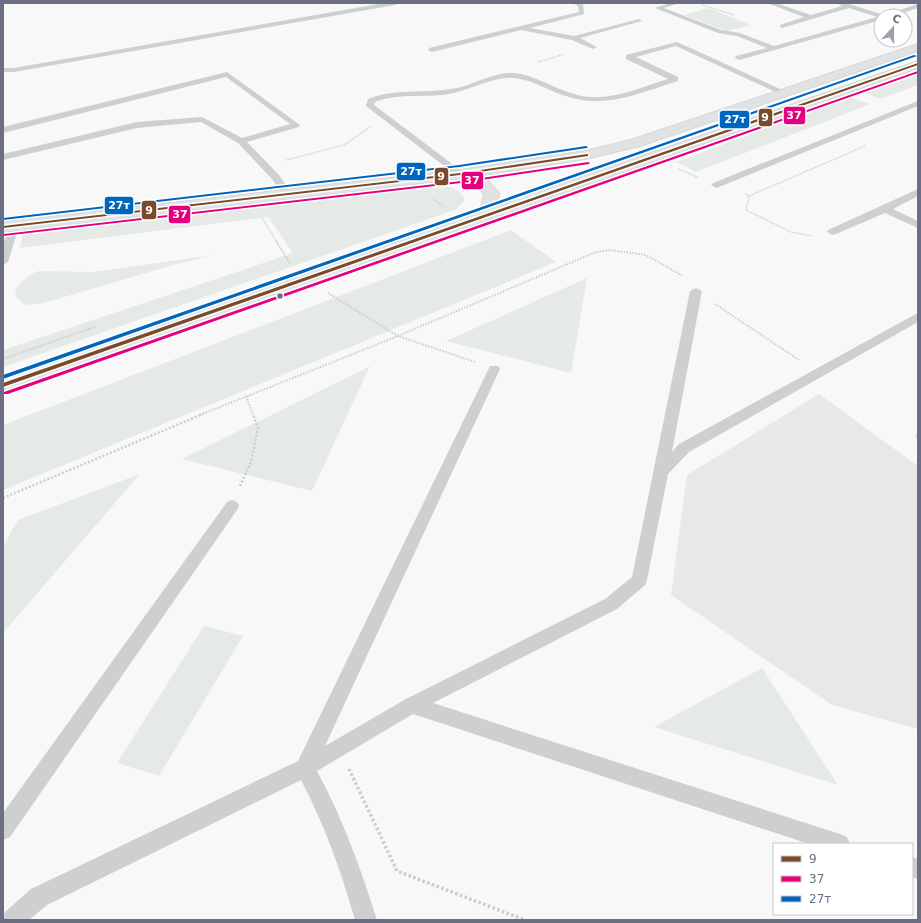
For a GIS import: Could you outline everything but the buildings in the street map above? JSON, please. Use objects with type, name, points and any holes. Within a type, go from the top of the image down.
[{"type":"main road","points":[[8,227],[460,174],[585,155],[635,143],[918,48]]},
{"type":"main road","points":[[3,385],[918,64]]},
{"type":"main road","points":[[460,174],[482,183],[492,193],[487,215]]},
{"type":"lane","points":[[3,70],[14,70],[395,3]]},
{"type":"lane","points":[[432,50],[582,12],[581,5],[575,3]]},
{"type":"lane","points":[[677,3],[658,8],[720,32],[738,34],[773,48]]},
{"type":"lane","points":[[770,3],[810,17]]},
{"type":"lane","points":[[840,3],[873,14]]},
{"type":"lane","points":[[782,26],[848,6]]},
{"type":"lane","points":[[739,58],[873,19]]},
{"type":"lane","points":[[574,38],[639,21]]},
{"type":"lane","points":[[520,28],[574,38],[593,47]]},
{"type":"lane","points":[[460,174],[370,106],[371,101],[378,98],[415,92],[448,92],[504,76],[517,76],[537,80],[578,98],[587,100],[611,98],[676,79],[629,57],[677,44],[785,92]]},
{"type":"lane","points":[[3,130],[227,74],[296,125],[241,141]]},
{"type":"lane","points":[[716,185],[918,103]]},
{"type":"lane","points":[[3,157],[137,124],[202,119],[241,141],[276,177],[287,194]]},
{"type":"lane","points":[[832,232],[885,209],[918,192]]},
{"type":"lane","points":[[885,209],[918,225]]},
{"type":"lane","points":[[3,262],[8,227]]},
{"type":"lane","points":[[13,920],[39,897],[305,768],[412,705],[611,604],[639,580],[696,291]]},
{"type":"lane","points":[[661,472],[684,448],[918,317]]},
{"type":"lane","points":[[305,768],[494,369]]},
{"type":"lane","points":[[3,830],[232,506]]},
{"type":"lane","points":[[412,705],[837,843]]},
{"type":"lane","points":[[305,768],[326,807],[352,872],[366,920]]},
{"type":"path","points":[[517,76],[524,66],[593,47]]},
{"type":"path","points":[[264,165],[344,145],[385,117]]},
{"type":"path","points":[[675,168],[699,178]]},
{"type":"path","points":[[749,196],[746,210],[791,232],[821,238],[832,232]]},
{"type":"path","points":[[262,217],[289,261],[306,279],[398,336],[494,369]]},
{"type":"path","points":[[3,498],[246,396],[398,336],[596,252]]},
{"type":"path","points":[[232,506],[251,462],[258,429],[246,396]]},
{"type":"path","points":[[339,748],[397,871],[525,920]]},
{"type":"shaded area","points":[[708,8],[751,25],[727,31],[684,15]]},
{"type":"shaded area","points":[[918,73],[918,85],[880,99],[863,92]]},
{"type":"shaded area","points":[[849,97],[870,104],[696,172],[676,162]]},
{"type":"shaded area","points":[[439,185],[451,187],[458,191],[465,200],[455,210],[3,367],[3,350],[293,253],[268,217],[20,248],[23,234]]},
{"type":"shaded area","points":[[511,230],[556,262],[3,490],[3,425]]},
{"type":"shaded area","points":[[214,255],[173,265],[44,303],[25,305],[16,297],[15,291],[23,281],[28,276],[39,271],[93,272]]},
{"type":"shaded area","points":[[587,278],[571,373],[446,341]]},
{"type":"shaded area","points":[[370,366],[312,491],[182,459]]},
{"type":"shaded area","points":[[819,394],[918,466],[918,729],[832,705],[671,595],[687,475]]},
{"type":"shaded area","points":[[140,474],[3,633],[3,546],[18,520]]},
{"type":"shaded area","points":[[204,626],[243,636],[159,776],[117,763]]},
{"type":"shaded area","points":[[762,668],[838,785],[654,727]]},
{"type":"transit line","name":"27т","points":[[3,377],[915,56]]},
{"type":"transit line","name":"9","points":[[3,385],[918,64]]},
{"type":"transit line","name":"37","points":[[6,393],[918,72]]},
{"type":"transit line","name":"27т","points":[[3,219],[459,166],[586,147]]},
{"type":"transit line","name":"9","points":[[3,227],[460,174],[587,155]]},
{"type":"transit line","name":"37","points":[[4,235],[461,182],[588,163]]}]
